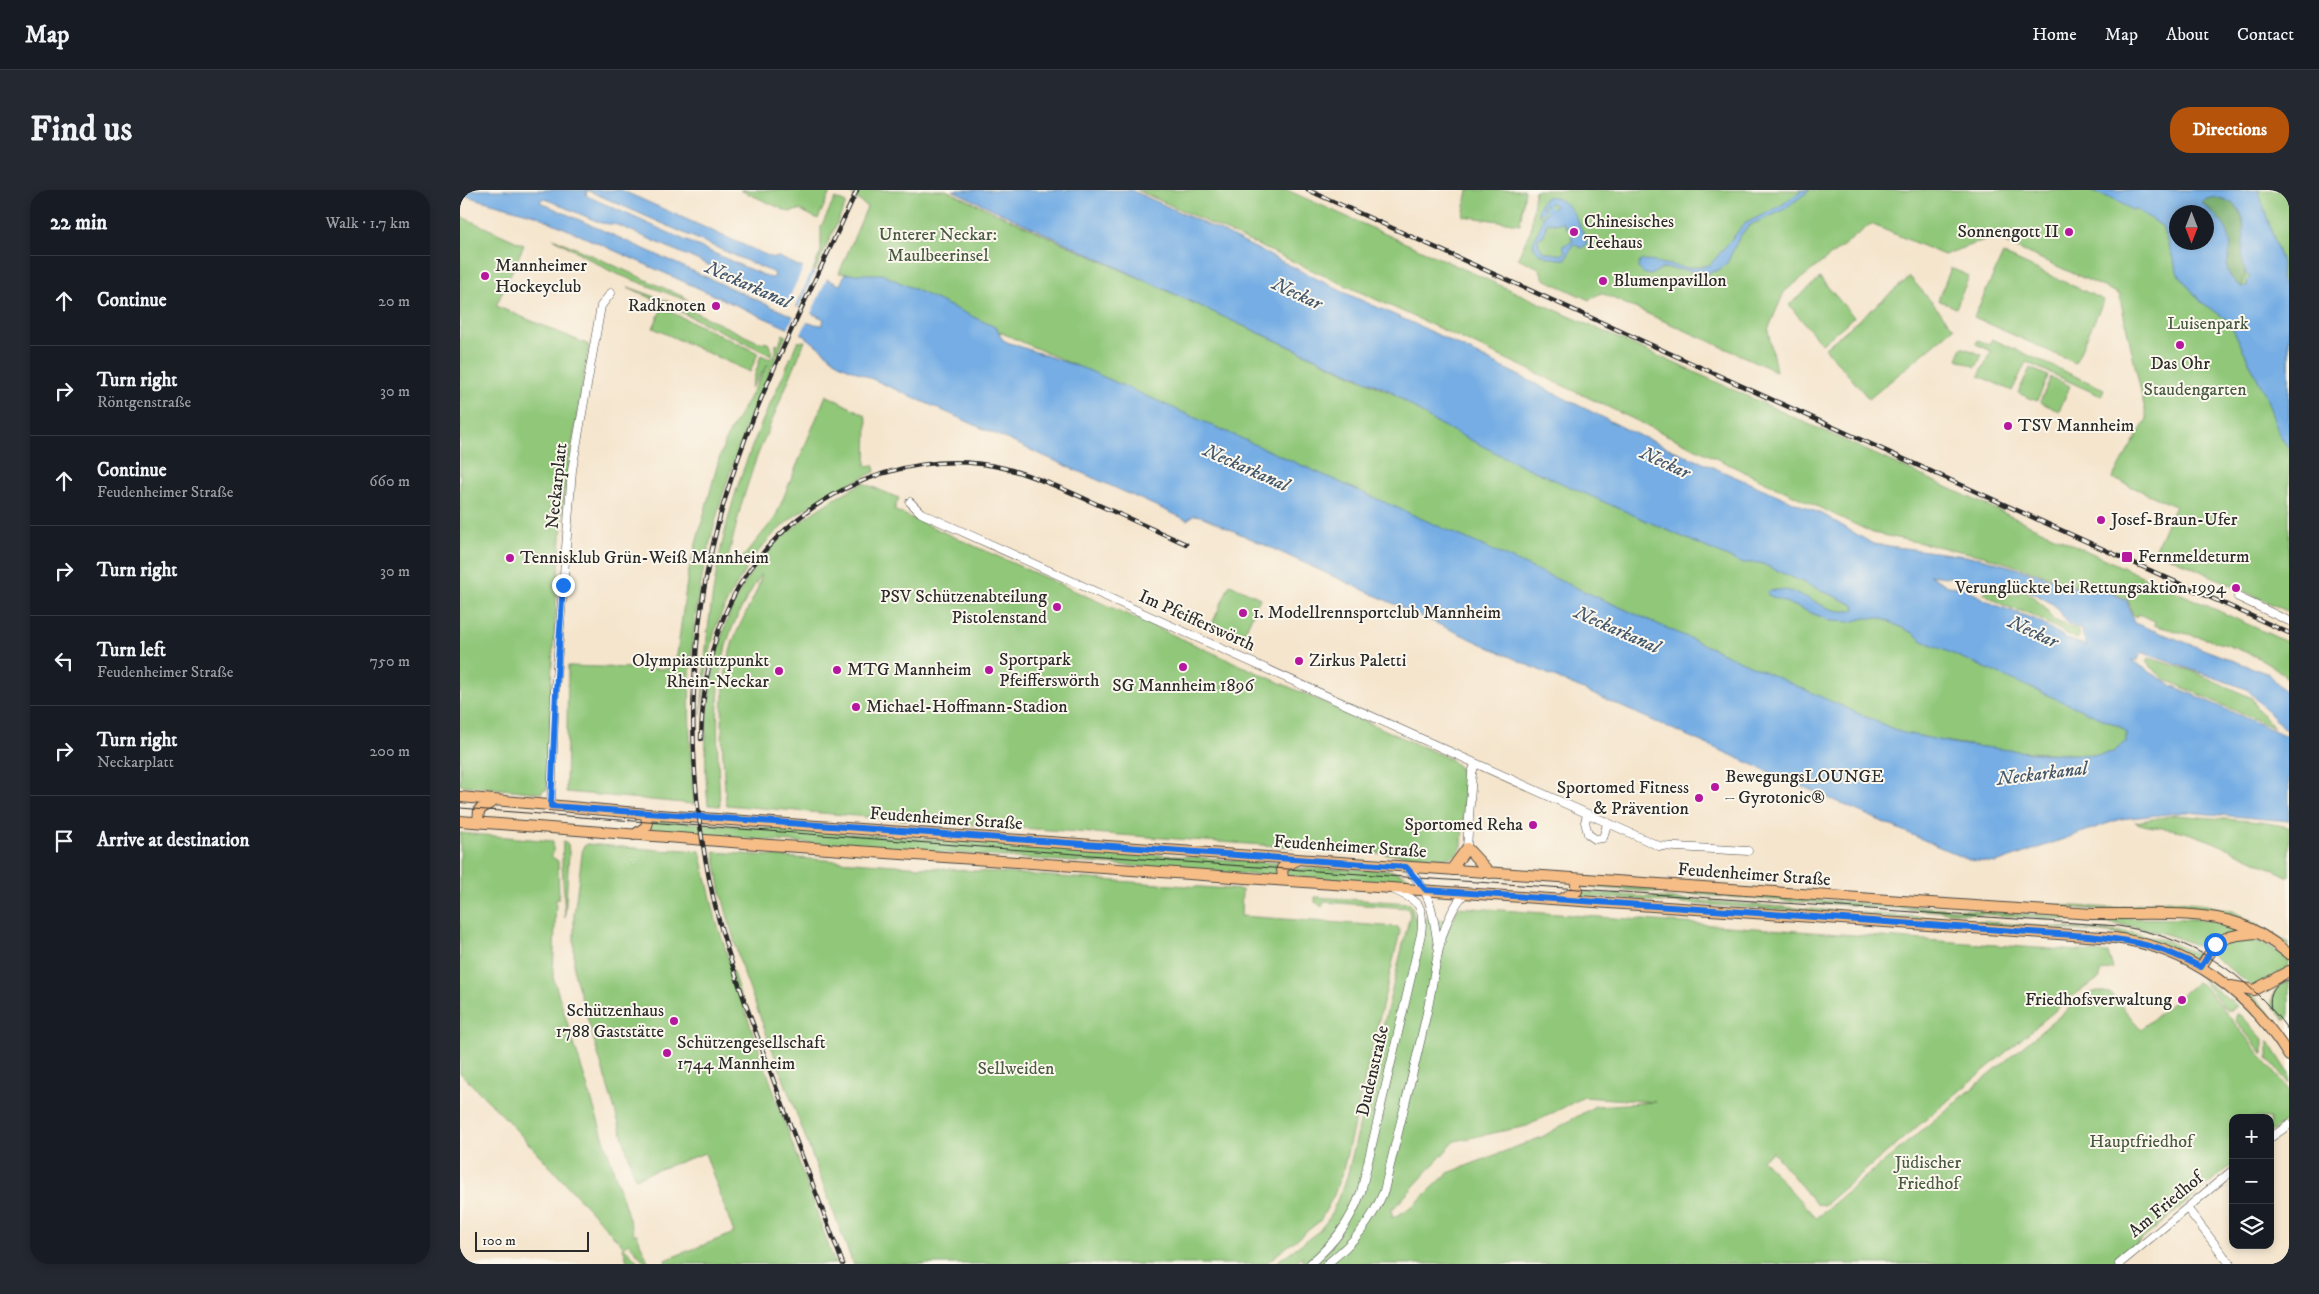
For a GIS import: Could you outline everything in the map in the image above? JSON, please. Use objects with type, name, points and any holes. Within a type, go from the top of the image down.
[{"type":"main road","name":"Feudenheimer Straße","points":[[460,797],[646,814],[1575,879],[2092,914],[2196,915],[2226,920],[2260,933],[2289,954]]},
{"type":"main road","points":[[478,822],[479,810],[494,801]]},
{"type":"main road","points":[[634,835],[648,826],[646,814]]},
{"type":"main road","points":[[460,820],[634,835],[2131,940],[2169,951],[2201,967],[2228,985],[2258,1014],[2289,1056]]},
{"type":"main road","points":[[1451,870],[1467,848],[1490,873]]},
{"type":"main road","points":[[1283,880],[1282,868],[1298,860]]},
{"type":"main road","points":[[1560,899],[1576,893],[1575,879]]},
{"type":"main road","points":[[2201,967],[2211,949],[2221,940],[2235,935],[2260,933]]},
{"type":"main road","points":[[2228,985],[2254,990],[2289,971]]},
{"type":"street","name":"Neckarplatt","points":[[551,806],[556,691],[572,470],[601,306],[611,293]]},
{"type":"street","name":"Im Pfeifferswörth","points":[[910,502],[921,513],[1659,846],[1748,851]]},
{"type":"street","points":[[2238,597],[2289,621]]},
{"type":"street","points":[[1467,848],[1472,773],[1475,764]]},
{"type":"street","points":[[1587,815],[1584,822],[1588,834],[1595,839],[1603,838],[1607,824]]},
{"type":"street","points":[[1406,867],[1426,890],[1432,911],[1438,952]]},
{"type":"street","name":"Dudenstraße","points":[[1310,1264],[1335,1241],[1345,1227],[1361,1192],[1421,934],[1423,913],[1420,906],[1414,899],[1388,887]]},
{"type":"street","points":[[1327,1264],[1358,1237],[1374,1215],[1384,1191],[1427,1012],[1438,952],[1449,915],[1465,893]]},
{"type":"street","points":[[2274,1135],[2289,1125]]},
{"type":"street","name":"Am Friedhof","points":[[2119,1264],[2229,1173]]},
{"type":"street","points":[[2187,1208],[2230,1264]]},
{"type":"green space","points":[[740,190],[831,190],[818,219],[800,210],[789,212]]},
{"type":"green space","name":"Unterer Neckar: Maulbeerinsel","points":[[846,190],[946,190],[2124,727],[2127,732],[2126,748],[2109,756],[2006,751],[1906,735],[876,277],[839,273],[867,207]]},
{"type":"green space","points":[[1137,190],[1287,190],[1712,380],[2289,643],[2289,681],[2263,660],[2245,652],[2207,639],[2154,625],[2155,621],[2138,614],[2136,617],[2133,615],[2128,600],[2090,581],[2072,586],[2042,574],[1984,556],[1873,533],[1528,369]]},
{"type":"green space","points":[[1468,190],[1525,190],[1520,224],[1463,216]]},
{"type":"green space","name":"Luisenpark","points":[[1535,190],[2289,190],[2289,612],[2155,550],[2175,506],[2112,478],[2147,419],[2119,294],[1992,237],[1944,255],[1871,224],[1784,292],[1768,330],[1776,371],[1601,293],[1589,300],[1544,279],[1539,268],[1518,258],[1531,229]]},
{"type":"green space","points":[[2214,197],[2232,203],[2241,214],[2244,229],[2245,278],[2241,287],[2228,274],[2227,261],[2230,257],[2214,217],[2214,205],[2205,205],[2202,203],[2204,200]]},
{"type":"green space","points":[[835,198],[846,203],[815,271],[813,270],[821,251],[821,227]]},
{"type":"green space","points":[[460,216],[524,245],[496,306],[589,345],[564,495],[552,665],[547,790],[543,790],[542,793],[460,785]]},
{"type":"green space","points":[[553,238],[682,296],[688,301],[612,272]]},
{"type":"green space","points":[[2003,254],[2104,300],[2075,363],[1974,317]]},
{"type":"green space","points":[[1951,268],[1969,276],[1956,308],[1938,300]]},
{"type":"green space","points":[[1910,277],[1954,328],[1869,399],[1825,348]]},
{"type":"green space","points":[[1820,278],[1854,317],[1822,344],[1789,305]]},
{"type":"green space","points":[[628,287],[684,307],[758,342],[768,343],[772,351],[771,355]]},
{"type":"green space","points":[[662,308],[758,353],[750,372],[653,328]]},
{"type":"green space","points":[[783,334],[786,336],[752,414],[724,493],[712,533],[703,574],[691,660],[689,696],[694,804],[566,792],[568,666],[666,669],[677,655],[688,573],[719,459],[727,437],[768,364],[751,388],[761,355],[770,359],[776,352],[776,344],[779,345]]},
{"type":"green space","points":[[1992,339],[2104,389],[2101,396],[2026,362],[2012,391],[1979,376],[1991,351],[1976,344],[1978,340],[1989,345]]},
{"type":"green space","points":[[805,341],[756,459],[742,502],[728,558],[739,562],[775,518],[826,395],[865,415],[867,421],[866,466],[874,465],[875,472],[831,493],[795,516],[778,530],[749,564],[727,601],[716,627],[701,714],[714,584],[728,520],[737,488],[759,428],[797,342]]},
{"type":"green space","points":[[1962,347],[1982,355],[1976,367],[1957,359]]},
{"type":"green space","points":[[2030,368],[2048,376],[2037,401],[2018,393]]},
{"type":"green space","points":[[2051,377],[2070,386],[2059,411],[2040,402]]},
{"type":"green space","name":"Sportpark Pfeifferswörth","points":[[863,483],[899,498],[894,510],[1450,759],[1459,767],[1465,778],[1461,849],[1456,854],[1446,858],[880,818],[726,805],[722,707],[727,667],[734,639],[757,589],[761,574],[737,618],[726,646],[719,685],[718,705],[720,806],[708,805],[706,739],[708,704],[722,636],[734,604],[750,575],[780,539],[814,512]]},
{"type":"green space","points":[[1230,584],[1260,598],[1242,638],[1212,624]]},
{"type":"green space","points":[[1988,589],[2010,595],[2026,591],[2045,607],[2053,620],[2077,630],[2079,636],[2077,639],[2030,614],[2005,606],[1983,593]]},
{"type":"green space","points":[[2149,658],[2192,671],[2252,698],[2256,707],[2274,728],[2164,679],[2146,662]]},
{"type":"green space","points":[[2176,815],[2261,822],[2289,827],[2289,877],[2198,836],[2179,830],[2147,826],[2135,822]]},
{"type":"green space","points":[[652,820],[1277,863],[1274,876],[651,832]]},
{"type":"green space","points":[[460,833],[553,841],[553,854],[551,856],[558,861],[559,899],[556,900],[553,977],[634,1235],[636,1233],[649,1264],[643,1264],[645,1262],[628,1243],[624,1247],[640,1264],[628,1264],[622,1245],[507,1120],[460,1073]]},
{"type":"green space","points":[[563,842],[568,844],[569,853],[565,918],[562,863]]},
{"type":"green space","name":"Schützengesellschaft 1744 Mannheim","points":[[587,844],[671,851],[671,849],[700,851],[716,920],[746,1013],[835,1264],[666,1264],[665,1260],[734,1233],[705,1153],[635,1178],[574,973],[574,914],[583,847]]},
{"type":"green space","name":"Sellweiden","points":[[714,852],[1242,890],[1241,916],[1398,927],[1400,932],[1343,1170],[1334,1195],[1320,1221],[1265,1264],[853,1264],[742,969],[720,889]]},
{"type":"green space","points":[[1288,868],[1388,870],[1404,875],[1417,885],[1288,876],[1285,873]]},
{"type":"green space","points":[[1582,884],[2089,918],[2198,919],[2243,930],[2216,938],[2205,950],[2166,934],[2098,922],[1582,887]]},
{"type":"green space","points":[[1581,892],[2134,933],[2167,941],[2201,956],[2197,961],[2160,943],[2110,933],[1579,896]]},
{"type":"green space","points":[[1315,897],[1409,903],[1412,907],[1414,918],[1453,920],[1458,907],[2108,953],[2113,968],[2100,972],[2100,978],[2075,994],[1824,1205],[1816,1204],[1773,1152],[1762,1159],[1816,1218],[2085,995],[2097,991],[2110,993],[2141,1029],[2197,982],[2205,987],[2289,1090],[2289,1118],[2274,1130],[2274,1114],[2229,1114],[2229,1167],[2112,1264],[1303,1264],[1303,1256],[1293,1264],[1274,1264],[1319,1231],[1330,1217],[1347,1177],[1410,915],[1408,908],[1324,902],[1322,907],[1315,902]],"holes":[[[1584,1097],[1656,1102],[1595,1106],[1542,1137],[1448,1173],[1412,1207],[1392,1218],[1392,1207],[1394,1208],[1455,1141],[1527,1126]]]},
{"type":"green space","points":[[2167,900],[2197,903],[2233,911],[2289,943],[2289,946],[2258,927],[2228,915],[2201,910],[2105,910],[2050,907],[2050,905],[2115,908]]},
{"type":"green space","points":[[2244,938],[2279,952],[2288,961],[2287,969],[2253,987],[2212,955],[2226,942]]},
{"type":"green space","points":[[2201,978],[2237,1006],[2232,1010],[2226,1010]]},
{"type":"green space","points":[[2289,982],[2289,1017],[2285,1020],[2272,1005],[2272,1001],[2278,987]]},
{"type":"green space","points":[[2245,993],[2251,994],[2276,1020],[2289,1038],[2282,1031],[2279,1033],[2289,1049]]},
{"type":"green space","points":[[2237,1014],[2241,1015],[2263,1039],[2263,1054],[2235,1020]]},
{"type":"green space","points":[[2268,1040],[2289,1073],[2289,1084],[2268,1058]]},
{"type":"water","points":[[460,190],[621,190],[773,258],[779,257],[840,285],[845,274],[882,274],[997,328],[1002,339],[1007,342],[1088,370],[1900,732],[1958,744],[2035,753],[2098,755],[2113,752],[2126,742],[2126,733],[2121,727],[1923,641],[1913,633],[1881,618],[1865,618],[1851,622],[1831,621],[1768,595],[1767,592],[1791,591],[1834,610],[1855,609],[1854,605],[1760,563],[1741,563],[1512,461],[1433,421],[1390,391],[1230,320],[952,190],[1131,190],[1223,232],[1343,292],[1426,329],[1636,434],[1826,516],[1873,544],[1981,558],[2043,576],[2071,588],[2090,582],[2127,601],[2134,623],[2269,674],[2289,696],[2289,734],[2247,689],[2141,652],[2138,660],[2131,660],[2171,685],[2289,737],[2289,821],[2186,812],[2120,819],[1996,863],[1969,860],[1561,680],[1201,516],[1194,515],[1187,520],[841,365],[805,336],[535,215],[460,193]],"holes":[[[589,191],[774,273],[775,277],[771,278],[749,269],[587,196],[586,192]],[[543,198],[601,223],[618,225],[758,287],[824,319],[822,325],[808,323],[540,202]],[[1929,575],[1965,579],[2014,591],[2019,587],[2023,588],[2055,606],[2066,622],[2081,630],[2087,646],[2070,640],[2034,619],[1995,605],[1962,587],[1948,586]]]},
{"type":"water","points":[[1802,190],[1810,190],[1782,211],[1750,225],[1740,236],[1727,263],[1719,270],[1708,273],[1664,268],[1650,275],[1643,273],[1638,268],[1639,263],[1643,260],[1688,268],[1710,265],[1744,224],[1780,206]]},
{"type":"water","points":[[2087,190],[2258,190],[2282,263],[2281,279],[2289,291],[2289,448],[2280,437],[2265,394],[2231,325],[2226,319],[2200,301],[2178,274],[2170,250],[2214,250],[2214,214],[2228,233],[2230,249],[2227,267],[2229,273],[2241,287],[2248,285],[2247,281],[2250,278],[2244,268],[2242,257],[2244,232],[2239,210],[2230,202],[2214,197],[2204,200],[2202,203],[2204,205],[2169,205],[2169,247],[2162,226],[2135,209],[2132,210],[2113,199]]},
{"type":"water","points":[[1549,196],[1564,202],[1569,207],[1587,240],[1586,245],[1582,248],[1573,244],[1566,259],[1542,255],[1533,245],[1542,223],[1543,215],[1555,206],[1552,203],[1543,206],[1543,211],[1539,216],[1539,207],[1546,197]],"holes":[[[1547,222],[1555,224],[1563,222],[1566,228],[1573,225],[1578,233],[1571,236],[1573,241],[1562,246],[1565,251],[1562,255],[1544,252],[1539,246],[1538,239],[1544,235]]]},
{"type":"pier","points":[[804,266],[812,270],[795,309],[786,305]]},
{"type":"pier","points":[[815,271],[828,276],[810,316],[797,310]]},
{"type":"pier","points":[[795,314],[808,320],[800,336],[787,331]]},
{"type":"waterway","points":[[1548,204],[1547,207],[1553,210]]},
{"type":"waterway","points":[[1543,211],[1546,208]]},
{"type":"tram line","points":[[460,808],[1156,860],[2118,926],[2169,938],[2214,960],[2255,992],[2273,1010],[2289,1031]]},
{"type":"tram line","points":[[2271,1009],[2270,998],[2273,990],[2279,983],[2289,980]]},
{"type":"railway","points":[[843,1264],[752,1022],[718,917],[706,864],[698,810],[694,756],[693,701],[697,646],[704,592],[714,538],[729,486],[756,410],[788,336],[857,190]]},
{"type":"railway","points":[[1308,190],[2289,633]]},
{"type":"railway","points":[[701,739],[708,669],[717,635],[730,603],[751,568],[778,537],[809,510],[844,489],[882,474],[922,465],[963,463],[1004,468],[1060,488],[1186,544]]},
{"type":"place","name":"Chinesisches Teehaus","points":[[1574,232]]},
{"type":"place","name":"Sonnengott II","points":[[2069,232]]},
{"type":"place","name":"Mannheimer Hockeyclub","points":[[485,276]]},
{"type":"place","name":"Blumenpavillon","points":[[1603,281]]},
{"type":"place","name":"Radknoten","points":[[716,306]]},
{"type":"place","name":"Das Ohr","points":[[2180,345]]},
{"type":"place","name":"TSV Mannheim","points":[[2008,426]]},
{"type":"place","name":"Josef-Braun-Ufer","points":[[2101,520]]},
{"type":"place","name":"Fernmeldeturm","points":[[2127,557]]},
{"type":"place","name":"Tennisklub Grün-Weiß Mannheim","points":[[510,558]]},
{"type":"place","name":"Verunglückte bei Rettungsaktion 1994","points":[[2236,588]]},
{"type":"place","name":"PSV Schützenabteilung Pistolenstand","points":[[1057,607]]},
{"type":"place","name":"1. Modellrennsportclub Mannheim","points":[[1243,613]]},
{"type":"place","name":"Zirkus Paletti","points":[[1299,661]]},
{"type":"place","name":"SG Mannheim 1896","points":[[1183,667]]},
{"type":"place","name":"MTG Mannheim","points":[[837,670]]},
{"type":"place","name":"Sportpark Pfeifferswörth","points":[[989,670]]},
{"type":"place","name":"Olympiastützpunkt Rhein-Neckar","points":[[779,671]]},
{"type":"place","name":"Michael-Hoffmann-Stadion","points":[[856,707]]},
{"type":"place","name":"BewegungsLOUNGE – Gyrotonic®","points":[[1715,787]]},
{"type":"place","name":"Sportomed Fitness & Prävention","points":[[1699,798]]},
{"type":"place","name":"Sportomed Reha","points":[[1533,825]]},
{"type":"place","name":"Friedhofsverwaltung","points":[[2182,1000]]},
{"type":"place","name":"Schützenhaus 1788 Gaststätte","points":[[674,1021]]},
{"type":"place","name":"Schützengesellschaft 1744 Mannheim","points":[[667,1053]]},
{"type":"route","points":[[563,585],[551,806],[1406,867],[1426,890],[2131,940],[2169,951],[2201,967],[2215,944]]},
{"type":"water label","name":"Neckarkanal","points":[[748,285]]},
{"type":"water label","name":"Neckar","points":[[1297,294]]},
{"type":"water label","name":"Neckar","points":[[1665,463]]},
{"type":"water label","name":"Neckarkanal","points":[[1246,468]]},
{"type":"water label","name":"Neckarkanal","points":[[1617,630]]},
{"type":"water label","name":"Neckar","points":[[2033,632]]},
{"type":"water label","name":"Neckarkanal","points":[[2042,774]]},
{"type":"park label","name":"Staudengarten","points":[[2195,390]]},
{"type":"park label","name":"Hauptfriedhof","points":[[2141,1142]]},
{"type":"park label","name":"Jüdischer Friedhof","points":[[1928,1173]]}]
